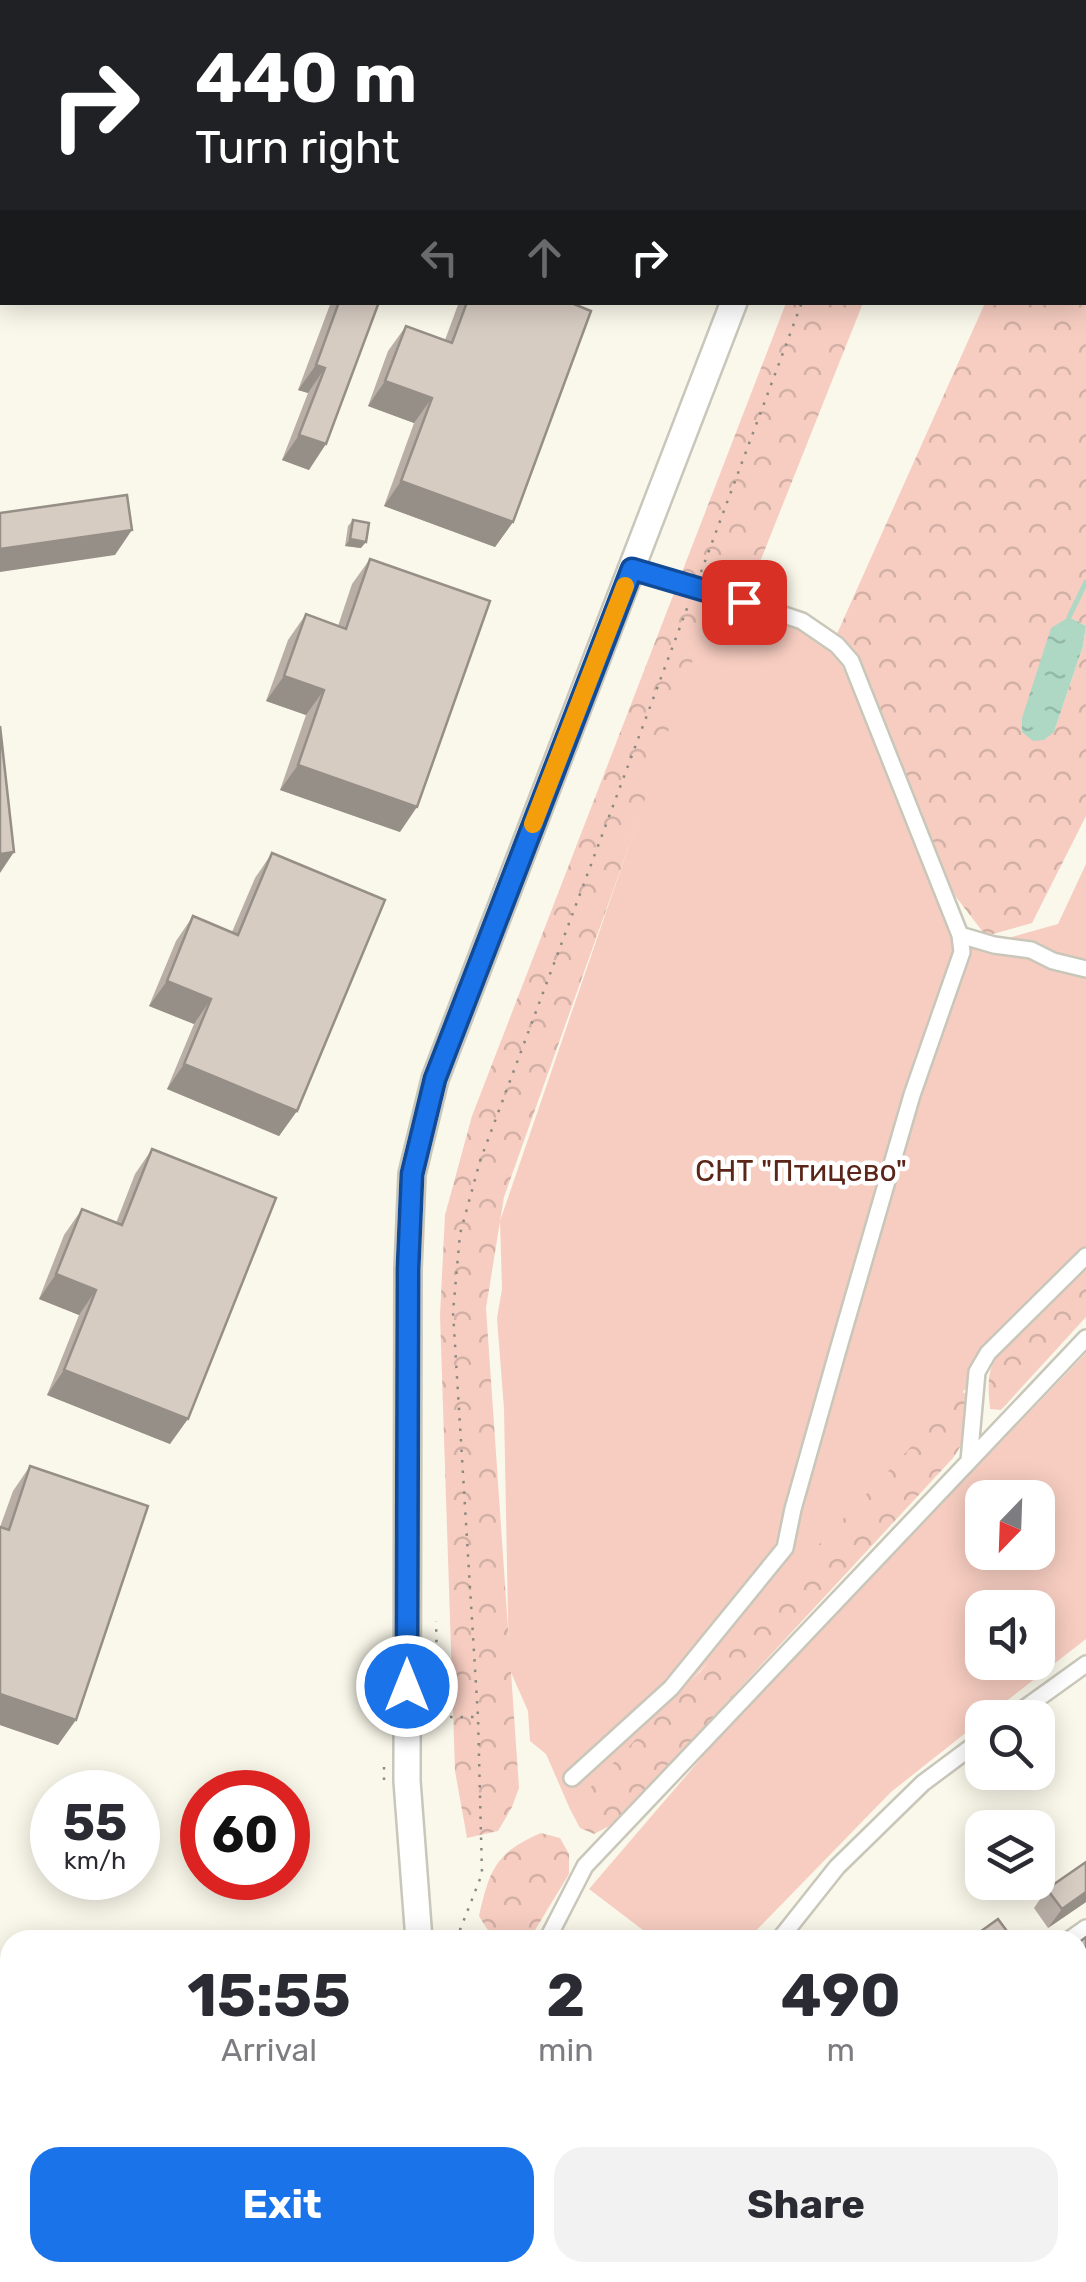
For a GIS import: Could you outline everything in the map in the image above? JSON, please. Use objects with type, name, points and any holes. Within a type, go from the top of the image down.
[{"type":"main road","points":[[418,1930],[407,1781],[408,1269],[412,1174],[435,1079],[733,305]]},
{"type":"street","points":[[572,1778],[671,1688],[785,1548],[793,1508],[912,1096],[962,952],[960,935],[851,661],[837,645],[802,622],[632,569]]},
{"type":"street","points":[[960,935],[1030,950],[1053,962],[1086,970]]},
{"type":"street","points":[[969,1461],[977,1372],[988,1353],[1086,1256]]},
{"type":"street","points":[[553,1930],[585,1866],[1086,1338]]},
{"type":"street","points":[[1035,1700],[1086,1664]]},
{"type":"street","points":[[787,1930],[836,1867],[923,1783],[965,1751]]},
{"type":"path","points":[[460,1930],[482,1874],[478,1717],[453,1312],[460,1234],[480,1162],[801,305]]},
{"type":"path","points":[[427,1717],[437,1664],[436,1621]]},
{"type":"green space","points":[[785,305],[862,305],[748,592],[715,604],[504,1197],[486,1308],[519,1788],[498,1831],[467,1838],[455,1771],[440,1315],[445,1215],[472,1116]]},
{"type":"green space","points":[[984,305],[1086,305],[1086,626],[1086,816],[1032,923],[986,936],[926,858],[836,636]],"holes":[[[1069,617],[1086,626],[1054,732]]]},
{"type":"green space","name":"СНТ \"Птицево\"","points":[[716,592],[712,612],[720,614],[724,604],[802,626],[835,650],[960,935],[962,951],[1058,924],[1086,864],[1086,1261],[570,1809],[546,1754],[530,1741],[528,1711],[509,1668],[504,1409],[497,1318],[502,1289],[500,1221]]},
{"type":"green space","points":[[1086,1268],[1086,1317],[1001,1410],[990,1409],[989,1378],[996,1358]]},
{"type":"green space","points":[[1086,1353],[1086,1639],[1055,1663],[1055,1590],[965,1590],[965,1680],[1033,1680],[1008,1700],[965,1700],[965,1733],[891,1792],[757,1930],[643,1930],[589,1889],[727,1728]]},
{"type":"green space","points":[[955,1387],[969,1396],[966,1438],[953,1458],[615,1823],[594,1834],[580,1828],[570,1809],[573,1792],[700,1672],[823,1526]]},
{"type":"green space","points":[[541,1833],[560,1838],[569,1854],[569,1874],[535,1930],[489,1930],[479,1916],[491,1874],[504,1856]]},
{"type":"water","points":[[1069,617],[1086,626],[1083,646],[1054,732],[1044,740],[1033,741],[1022,732],[1022,718],[1051,628]]},
{"type":"building","points":[[338,305],[378,305],[326,444],[299,435],[325,368],[316,365]]},
{"type":"building","points":[[466,305],[576,305],[591,311],[513,522],[401,481],[432,398],[385,381],[406,326],[452,343]]},
{"type":"building","points":[[127,495],[132,530],[0,549],[0,513]]},
{"type":"building","points":[[353,520],[369,523],[366,542],[350,539]]},
{"type":"building","points":[[370,559],[490,601],[417,807],[298,765],[324,690],[284,676],[306,614],[346,629]]},
{"type":"building","points":[[0,726],[14,852],[0,854]]},
{"type":"building","points":[[272,853],[385,900],[297,1111],[184,1064],[211,999],[167,981],[193,916],[238,935]]},
{"type":"building","points":[[152,1149],[276,1198],[188,1419],[64,1370],[96,1290],[56,1274],[82,1209],[122,1225]]},
{"type":"building","points":[[30,1466],[148,1506],[76,1720],[0,1694],[0,1527],[9,1530]]},
{"type":"building","points":[[1086,1862],[1086,1892],[1062,1909],[1055,1900],[1055,1883]]},
{"type":"building","points":[[998,1919],[1006,1930],[983,1930]]},
{"type":"waterway","points":[[1069,617],[1086,582]]},
{"type":"slow traffic","points":[[533,824],[625,586]]},
{"type":"route","points":[[407,1686],[408,1269],[412,1174],[435,1079],[632,569],[744,602]]}]
